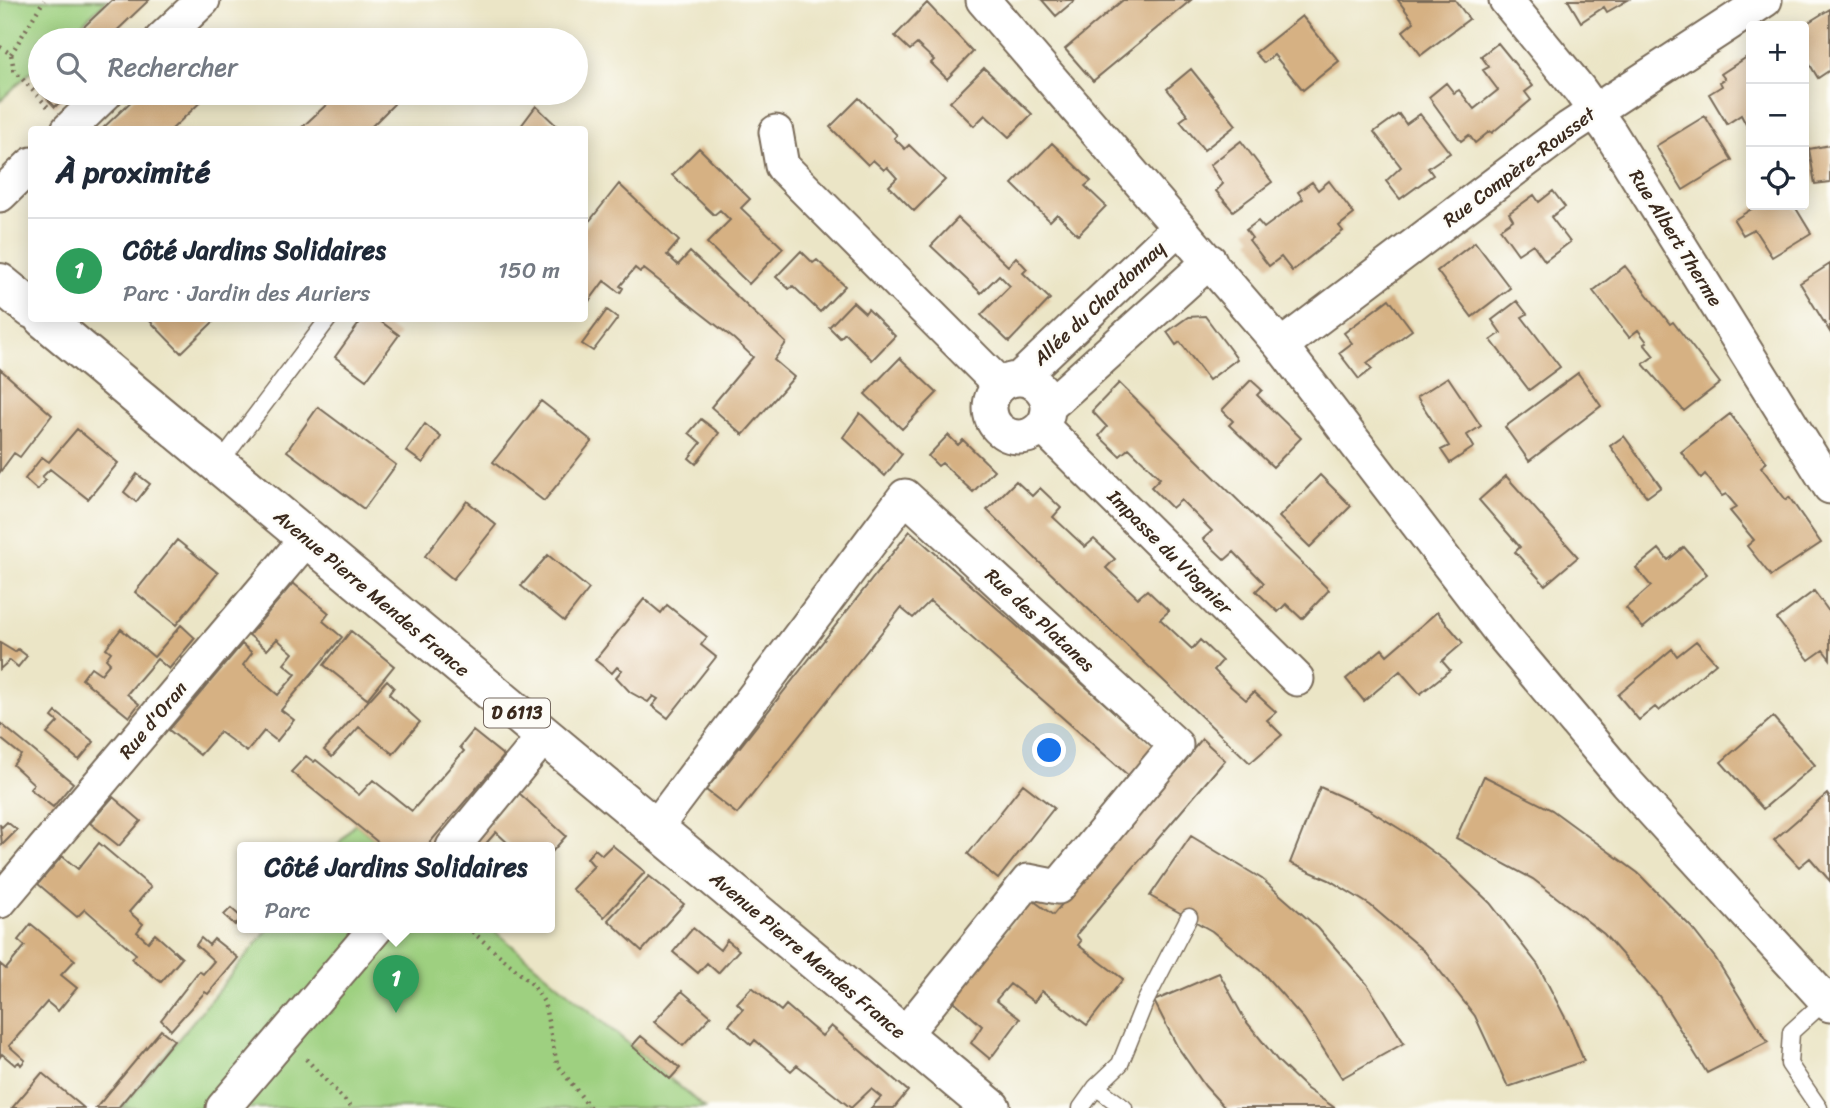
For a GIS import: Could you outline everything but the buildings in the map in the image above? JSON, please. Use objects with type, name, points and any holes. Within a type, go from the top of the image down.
[{"type":"main road","points":[[0,284],[28,306]]},
{"type":"main road","name":"Avenue Pierre Mendes France","points":[[48,322],[991,1108]]},
{"type":"street","points":[[174,28],[203,0]]},
{"type":"street","points":[[983,0],[1281,346],[1304,380],[1513,647],[1626,782],[1828,1002]]},
{"type":"street","name":"Rue Albert Therme","points":[[1506,0],[1594,110],[1830,487]]},
{"type":"street","name":"Rue Compère-Rousset","points":[[1281,346],[1594,110],[1765,0]]},
{"type":"street","points":[[71,126],[93,105]]},
{"type":"street","points":[[776,132],[782,166],[1009,382],[990,402],[992,422],[1006,435],[1026,437],[1210,261]]},
{"type":"street","points":[[0,195],[28,168]]},
{"type":"street","name":"Allée du Chardonnay","points":[[1009,382],[1178,228]]},
{"type":"street","name":"Allée du Chardonnay","points":[[1009,382],[1028,380],[1042,391],[1045,416]]},
{"type":"street","name":"Impasse du Viognier","points":[[1045,416],[1297,679]]},
{"type":"street","name":"Rue des Platanes","points":[[656,827],[905,496],[1175,745],[1058,887],[1028,881],[903,1036]]},
{"type":"street","name":"Rue d'Oran","points":[[0,901],[306,539]]},
{"type":"street","points":[[457,842],[545,736]]},
{"type":"street","points":[[223,1108],[372,933]]},
{"type":"lane","points":[[219,464],[326,322]]},
{"type":"lane","points":[[1081,1108],[1096,1087],[1120,1063],[1144,1002],[1189,917]]},
{"type":"lane","points":[[1819,1108],[1789,1064],[1791,1032],[1828,1002]]},
{"type":"lane","points":[[1096,1087],[1124,1108]]},
{"type":"path","points":[[28,85],[14,70],[11,54],[40,6],[47,0]]},
{"type":"path","points":[[0,47],[11,54]]},
{"type":"path","points":[[46,105],[65,126]]},
{"type":"path","points":[[474,933],[532,984],[544,1002],[557,1064],[590,1108]]},
{"type":"path","points":[[284,1036],[352,1108]]},
{"type":"green space","points":[[0,0],[107,0],[77,28],[28,28],[28,74],[0,101]]},
{"type":"green space","points":[[355,823],[378,842],[340,842]]},
{"type":"green space","points":[[265,933],[497,933],[705,1108],[122,1108]]},
{"type":"place","name":"Côté Jardins Solidaires","points":[[396,1013]]}]
